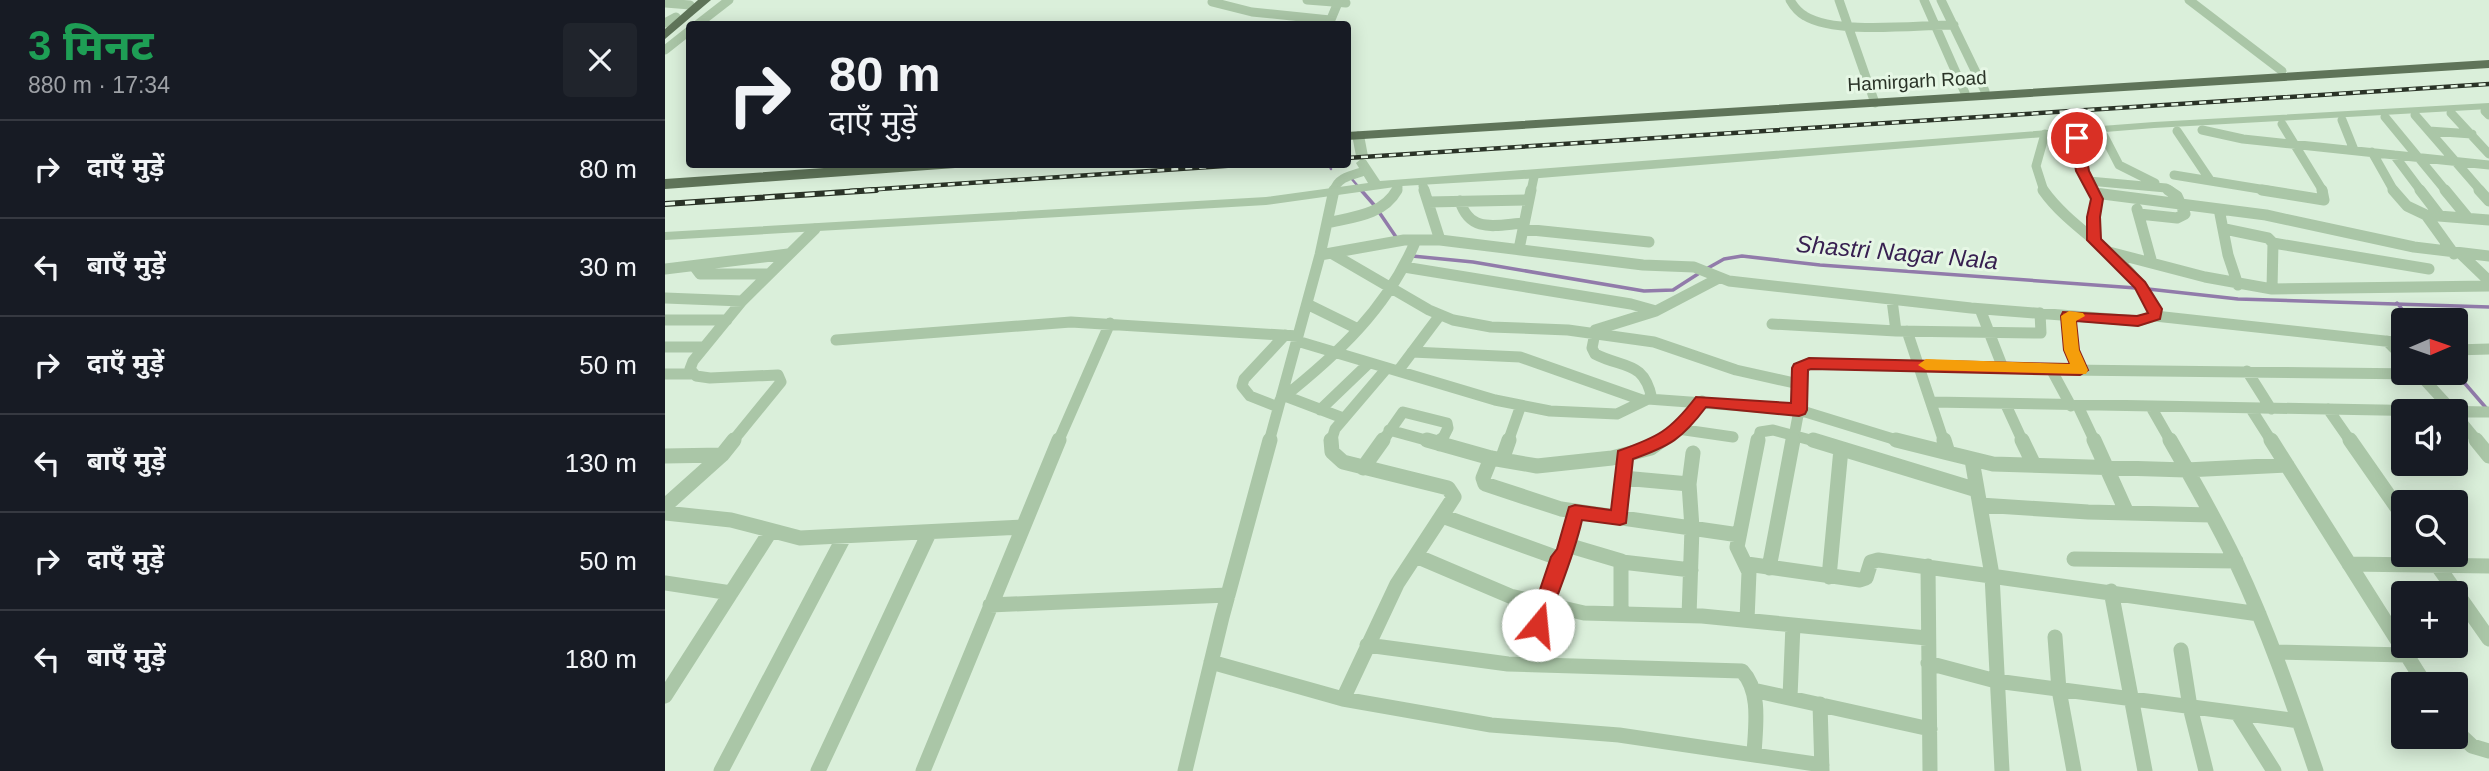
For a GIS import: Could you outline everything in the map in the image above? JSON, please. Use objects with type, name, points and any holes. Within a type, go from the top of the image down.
[{"type":"main road","points":[[669,32],[705,0]]},
{"type":"main road","points":[[669,32],[693,3]]},
{"type":"main road","name":"Hamirgarh Road","points":[[1874,100],[2489,57]]},
{"type":"main road","name":"Hamirgarh Road","points":[[1351,133],[2489,64]]},
{"type":"main road","points":[[665,177],[799,168]]},
{"type":"main road","points":[[665,184],[897,168]]},
{"type":"street","points":[[702,21],[729,0]]},
{"type":"street","points":[[1307,0],[1343,1],[1333,21]]},
{"type":"street","points":[[1790,0],[1797,10],[1809,18],[1846,25],[1954,25]]},
{"type":"street","points":[[1839,0],[1874,100]]},
{"type":"street","points":[[1924,0],[1965,93]]},
{"type":"street","points":[[1941,0],[1985,91]]},
{"type":"street","points":[[2189,0],[2282,71]]},
{"type":"street","points":[[1212,2],[1252,12],[1317,21]]},
{"type":"street","points":[[665,3],[693,3]]},
{"type":"street","points":[[665,229],[916,218],[1249,194],[1294,195],[1402,182],[2044,137],[2077,138],[2488,110]]},
{"type":"street","points":[[1382,186],[1423,186],[2044,137],[2154,125],[2488,110]]},
{"type":"street","points":[[2451,113],[2489,153]]},
{"type":"street","points":[[2415,115],[2489,201]]},
{"type":"street","points":[[2385,117],[2489,233]]},
{"type":"street","points":[[2342,120],[2354,150]]},
{"type":"street","points":[[2174,175],[2324,200],[2325,194],[2282,124]]},
{"type":"street","points":[[2202,130],[2243,139],[2489,165]]},
{"type":"street","points":[[2177,131],[2210,180]]},
{"type":"street","points":[[2428,131],[2472,134]]},
{"type":"street","points":[[1327,223],[1382,209],[1393,199],[1363,163],[1351,133]]},
{"type":"street","points":[[2104,136],[2119,165],[2173,192],[2183,205],[2185,214],[2181,217],[2139,214]]},
{"type":"street","points":[[2044,137],[2036,167],[2046,195],[2057,209],[2107,251],[2140,285],[2151,302],[2155,316]]},
{"type":"street","points":[[2077,138],[2081,165],[2095,193],[2094,240]]},
{"type":"street","points":[[2372,152],[2402,203],[2413,211],[2426,215],[2478,219]]},
{"type":"street","points":[[2394,155],[2440,216]]},
{"type":"street","points":[[1339,191],[1335,186],[1363,163]]},
{"type":"street","points":[[1519,249],[1534,177]]},
{"type":"street","points":[[2088,181],[2161,186]]},
{"type":"street","points":[[1423,186],[1440,240]]},
{"type":"street","points":[[1185,771],[1228,596],[1281,401],[1293,337],[1326,254],[1327,223],[1339,191]]},
{"type":"street","points":[[2095,193],[2289,219],[2458,255],[2489,256]]},
{"type":"street","points":[[665,236],[1266,201],[1294,195]]},
{"type":"street","points":[[2134,198],[2152,263]]},
{"type":"street","points":[[1428,202],[1528,200]]},
{"type":"street","points":[[1460,201],[1464,215],[1480,226],[1523,226],[1649,242]]},
{"type":"street","points":[[2219,209],[2228,255],[2238,285]]},
{"type":"street","points":[[2426,215],[2458,255],[2489,284]]},
{"type":"street","points":[[691,374],[693,361],[742,301],[815,229]]},
{"type":"street","points":[[2225,229],[2268,238],[2273,243],[2429,269]]},
{"type":"street","points":[[1281,401],[1336,354],[1392,287],[1407,261],[1410,240]]},
{"type":"street","points":[[1326,254],[1380,243],[1440,240],[1892,300],[2138,321],[2155,316],[2391,342]]},
{"type":"street","points":[[2272,289],[2273,243]]},
{"type":"street","points":[[2107,251],[2238,285],[2272,289],[2489,284]]},
{"type":"street","points":[[665,269],[788,254]]},
{"type":"street","points":[[1326,254],[1440,315],[1491,327],[1591,332],[1669,345],[1736,370],[1800,384]]},
{"type":"street","points":[[1407,261],[1655,311]]},
{"type":"street","points":[[694,266],[700,274],[768,274]]},
{"type":"street","points":[[1591,332],[1655,311],[1710,274]]},
{"type":"street","points":[[665,298],[742,301]]},
{"type":"street","points":[[1892,300],[1932,402],[1948,453]]},
{"type":"street","points":[[1307,304],[1358,328]]},
{"type":"street","points":[[1980,309],[2003,368]]},
{"type":"street","points":[[1772,324],[1902,331],[2042,333],[2040,313]]},
{"type":"street","points":[[1343,699],[1397,584],[1454,497],[1451,490],[1338,461],[1332,455],[1330,440],[1343,418],[1412,352],[1440,315]]},
{"type":"street","points":[[2069,316],[2071,350],[2080,370]]},
{"type":"street","points":[[665,320],[727,320]]},
{"type":"street","points":[[837,340],[1071,322],[1110,323],[1293,337],[1336,354],[1550,411],[1610,415],[1647,399]]},
{"type":"street","points":[[923,771],[1022,527],[1110,323]]},
{"type":"street","points":[[1591,332],[1595,354],[1644,373],[1650,381],[1647,399]]},
{"type":"street","points":[[1293,337],[1244,379],[1242,386],[1250,396],[1320,410],[1343,418]]},
{"type":"street","points":[[2387,341],[2391,345]]},
{"type":"street","points":[[665,347],[704,347]]},
{"type":"street","points":[[2468,350],[2489,349]]},
{"type":"street","points":[[1412,352],[1520,357],[1647,399],[1799,410],[1890,439],[1972,460],[2033,465],[2186,470],[2287,466]]},
{"type":"street","points":[[1320,410],[1369,363]]},
{"type":"street","points":[[1769,568],[1795,435],[1799,410],[1800,368],[1803,364],[2391,373]]},
{"type":"street","points":[[2051,369],[2074,406],[2127,513]]},
{"type":"street","points":[[2247,371],[2271,409]]},
{"type":"street","points":[[665,374],[691,374],[710,378],[770,374],[781,378],[779,387],[723,455],[665,506]]},
{"type":"street","points":[[2429,385],[2442,399]]},
{"type":"street","points":[[1389,430],[1496,459],[1537,466],[1625,455],[1651,448],[1678,429],[1702,401]]},
{"type":"street","points":[[1932,402],[2391,411]]},
{"type":"street","points":[[1521,405],[1496,459],[1483,478],[1485,484],[1575,512],[1739,534]]},
{"type":"street","points":[[2005,405],[2033,465]]},
{"type":"street","points":[[2151,407],[2236,561],[2275,652],[2316,771]]},
{"type":"street","points":[[2251,409],[2391,631]]},
{"type":"street","points":[[2328,410],[2391,499]]},
{"type":"street","points":[[1363,468],[1400,414],[1410,412],[1447,423],[1448,428],[1440,444]]},
{"type":"street","points":[[2468,412],[2486,412]]},
{"type":"street","points":[[1678,429],[1733,437]]},
{"type":"street","points":[[1747,620],[1749,572],[1747,564],[1737,553],[1760,432],[1773,430],[1795,435],[1979,498],[2127,513],[2211,515]]},
{"type":"street","points":[[2468,430],[2489,456]]},
{"type":"street","points":[[1829,577],[1841,449]]},
{"type":"street","points":[[1689,616],[1692,528],[1689,484],[1693,453]]},
{"type":"street","points":[[665,456],[723,455]]},
{"type":"street","points":[[1620,518],[1625,455]]},
{"type":"street","points":[[1972,460],[1992,575],[2002,771]]},
{"type":"street","points":[[1623,478],[1689,484]]},
{"type":"street","points":[[1526,664],[1575,512]]},
{"type":"street","points":[[665,513],[731,520],[800,538],[1022,527]]},
{"type":"street","points":[[1442,516],[1554,558],[1564,551],[1619,559],[1622,562],[1691,570]]},
{"type":"street","points":[[665,696],[771,532]]},
{"type":"street","points":[[818,771],[929,533]]},
{"type":"street","points":[[721,771],[844,537]]},
{"type":"street","points":[[1416,556],[1510,596],[1543,606],[1584,612],[1747,620],[1927,638]]},
{"type":"street","points":[[2074,559],[2236,561]]},
{"type":"street","points":[[1747,564],[1864,580],[1871,562],[1878,560],[2259,614]]},
{"type":"street","points":[[1621,614],[1622,562]]},
{"type":"street","points":[[2349,564],[2391,562]]},
{"type":"street","points":[[2468,564],[2489,566]]},
{"type":"street","points":[[1928,566],[1930,771]]},
{"type":"street","points":[[2439,567],[2489,639]]},
{"type":"street","points":[[665,583],[731,593]]},
{"type":"street","points":[[2111,591],[2145,771]]},
{"type":"street","points":[[990,606],[1228,596]]},
{"type":"street","points":[[1790,697],[1793,625]]},
{"type":"street","points":[[2055,637],[2059,690],[2074,771]]},
{"type":"street","points":[[1367,645],[1526,664],[1742,671],[1748,677],[1753,690],[1754,755]]},
{"type":"street","points":[[2181,650],[2190,707],[2206,771]]},
{"type":"street","points":[[2275,652],[2391,655]]},
{"type":"street","points":[[1211,662],[1343,699],[1491,724],[1619,736],[1754,755],[1822,768],[1820,704]]},
{"type":"street","points":[[1928,663],[1996,681],[2299,721]]},
{"type":"street","points":[[1753,690],[1930,729]]},
{"type":"street","points":[[2238,714],[2274,771]]},
{"type":"street","points":[[2468,742],[2489,751]]},
{"type":"waterway","name":"Shastri Nagar Nala","points":[[1351,178],[1362,191]]},
{"type":"waterway","name":"Shastri Nagar Nala","points":[[1361,190],[1375,206]]},
{"type":"waterway","name":"Shastri Nagar Nala","points":[[1379,212],[1396,237]]},
{"type":"waterway","name":"Shastri Nagar Nala","points":[[1412,256],[1473,262],[1644,291],[1673,290],[1701,272]]},
{"type":"waterway","name":"Shastri Nagar Nala","points":[[1708,268],[1724,259],[1742,256],[1820,265],[2136,288]]},
{"type":"waterway","name":"Shastri Nagar Nala","points":[[2148,289],[2238,299],[2398,304]]},
{"type":"waterway","name":"Shastri Nagar Nala","points":[[2398,304],[2489,307]]},
{"type":"waterway","points":[[2398,304],[2401,308]]},
{"type":"waterway","points":[[2466,385],[2487,409]]},
{"type":"railway","points":[[1351,158],[2489,84]]},
{"type":"railway","points":[[850,191],[1194,168]]},
{"type":"railway","points":[[665,204],[876,190]]},
{"type":"slow traffic","points":[[1926,365],[2080,370],[2071,350],[2069,316],[2078,316]]},
{"type":"route","points":[[1538,625],[1560,557],[1565,553],[1575,512],[1620,518],[1625,455],[1662,442],[1684,424],[1702,401],[1799,410],[1800,368],[1809,363],[2080,370],[2071,350],[2069,316],[2138,321],[2155,316],[2155,309],[2132,275],[2094,240],[2093,217],[2097,199],[2081,165],[2077,138]]}]
